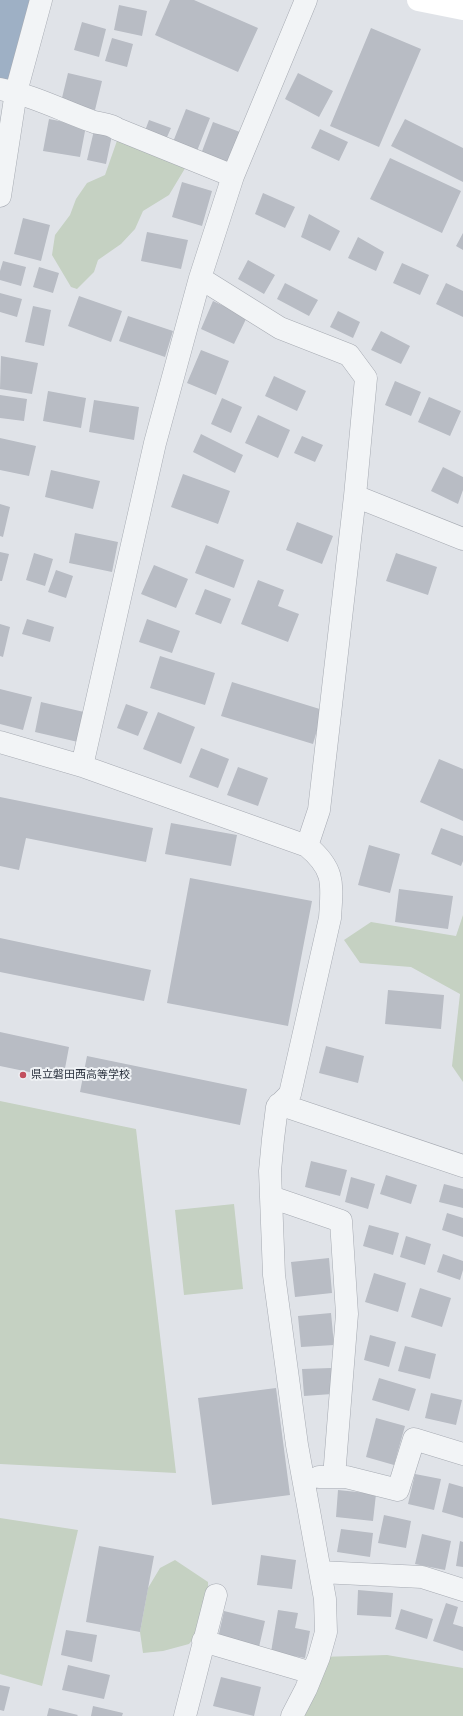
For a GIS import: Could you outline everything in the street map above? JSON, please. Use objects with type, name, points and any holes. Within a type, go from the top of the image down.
[{"type":"main road","points":[[418,0],[463,9]]},
{"type":"street","points":[[0,196],[8,90],[41,0]]},
{"type":"street","points":[[82,766],[155,443],[200,278],[233,176],[306,0]]},
{"type":"street","points":[[8,90],[96,122],[114,126],[117,129],[233,176]]},
{"type":"street","points":[[200,278],[280,328],[349,355],[366,378],[355,496],[319,810],[308,846]]},
{"type":"street","points":[[355,496],[463,539]]},
{"type":"street","points":[[0,742],[82,766],[308,846],[320,856],[328,870],[332,889],[330,918],[290,1094],[279,1104],[277,1108],[270,1171],[274,1275],[303,1476],[325,1599],[326,1632],[312,1673],[292,1716]]},
{"type":"street","points":[[279,1104],[463,1166]]},
{"type":"street","points":[[271,1197],[341,1221],[347,1314],[334,1477]]},
{"type":"street","points":[[303,1476],[346,1478],[398,1490],[414,1439],[463,1454]]},
{"type":"street","points":[[320,1572],[422,1577],[463,1590]]},
{"type":"street","points":[[185,1716],[216,1595]]},
{"type":"street","points":[[203,1641],[312,1673]]},
{"type":"green space","points":[[119,135],[187,165],[169,195],[143,211],[135,229],[121,244],[98,260],[94,272],[77,289],[71,287],[52,255],[55,235],[70,215],[76,199],[87,183],[105,175]]},
{"type":"green space","points":[[463,915],[463,1082],[452,1066],[460,994],[411,967],[360,963],[344,940],[371,922],[456,936]]},
{"type":"green space","points":[[0,1101],[136,1129],[176,1473],[0,1464]]},
{"type":"green space","points":[[234,1204],[243,1289],[184,1295],[175,1210]]},
{"type":"green space","points":[[0,1518],[78,1530],[42,1686],[0,1674]]},
{"type":"green space","points":[[175,1560],[208,1582],[209,1619],[189,1644],[163,1651],[143,1653],[140,1632],[148,1588],[160,1568]]},
{"type":"green space","points":[[387,1655],[463,1668],[463,1716],[298,1716],[319,1657]]},
{"type":"building","points":[[170,0],[194,0],[258,28],[238,72],[155,35]]},
{"type":"building","points":[[119,5],[147,11],[142,36],[114,30]]},
{"type":"building","points":[[82,22],[106,29],[99,57],[74,50]]},
{"type":"building","points":[[371,28],[421,49],[379,147],[330,126]]},
{"type":"building","points":[[112,38],[133,44],[127,67],[105,61]]},
{"type":"building","points":[[68,73],[102,81],[95,110],[61,102]]},
{"type":"building","points":[[298,73],[333,91],[319,117],[285,99]]},
{"type":"building","points":[[186,109],[210,118],[197,151],[173,142]]},
{"type":"building","points":[[49,119],[86,126],[80,157],[43,151]]},
{"type":"building","points":[[405,119],[463,148],[463,182],[391,146]]},
{"type":"building","points":[[149,120],[171,128],[164,144],[143,136]]},
{"type":"building","points":[[96,122],[114,126],[106,164],[87,160]]},
{"type":"building","points":[[213,122],[240,132],[227,165],[201,154]]},
{"type":"building","points":[[320,129],[348,142],[339,161],[311,148]]},
{"type":"building","points":[[390,158],[461,191],[442,233],[370,199]]},
{"type":"building","points":[[182,182],[212,191],[202,226],[172,217]]},
{"type":"building","points":[[263,193],[295,207],[285,228],[255,214]]},
{"type":"building","points":[[309,214],[340,231],[330,251],[301,237]]},
{"type":"building","points":[[23,218],[50,225],[41,261],[14,254]]},
{"type":"building","points":[[147,232],[188,240],[181,269],[141,261]]},
{"type":"building","points":[[463,233],[463,250],[456,246]]},
{"type":"building","points":[[358,237],[384,252],[376,271],[348,258]]},
{"type":"building","points":[[248,260],[275,275],[264,294],[238,279]]},
{"type":"building","points":[[3,261],[26,267],[21,286],[0,280],[0,271]]},
{"type":"building","points":[[402,263],[429,275],[420,295],[393,283]]},
{"type":"building","points":[[39,267],[59,273],[53,293],[33,287]]},
{"type":"building","points":[[285,283],[318,300],[309,316],[277,299]]},
{"type":"building","points":[[446,283],[463,291],[463,317],[436,304]]},
{"type":"building","points":[[0,293],[22,299],[17,317],[0,312]]},
{"type":"building","points":[[79,296],[122,311],[111,342],[68,326]]},
{"type":"building","points":[[213,301],[247,317],[234,344],[201,329]]},
{"type":"building","points":[[33,306],[51,310],[44,346],[25,342]]},
{"type":"building","points":[[338,311],[360,322],[353,338],[330,327]]},
{"type":"building","points":[[128,316],[173,331],[165,357],[119,341]]},
{"type":"building","points":[[381,331],[410,346],[401,364],[371,350]]},
{"type":"building","points":[[201,350],[229,361],[216,395],[187,383]]},
{"type":"building","points":[[1,356],[38,363],[32,394],[0,389]]},
{"type":"building","points":[[274,376],[306,391],[297,411],[265,396]]},
{"type":"building","points":[[395,381],[421,392],[411,416],[385,405]]},
{"type":"building","points":[[48,391],[86,398],[81,428],[43,421]]},
{"type":"building","points":[[0,395],[27,399],[24,421],[0,418]]},
{"type":"building","points":[[429,397],[461,411],[450,436],[418,422]]},
{"type":"building","points":[[222,398],[242,407],[231,433],[211,424]]},
{"type":"building","points":[[94,400],[139,407],[134,440],[89,432]]},
{"type":"building","points":[[258,415],[290,430],[278,458],[245,443]]},
{"type":"building","points":[[201,434],[243,455],[235,473],[193,452]]},
{"type":"building","points":[[302,436],[323,445],[315,462],[294,453]]},
{"type":"building","points":[[0,438],[36,446],[29,476],[0,470]]},
{"type":"building","points":[[443,467],[463,477],[463,490],[458,504],[431,491]]},
{"type":"building","points":[[51,470],[100,481],[93,509],[45,497]]},
{"type":"building","points":[[183,474],[230,491],[218,524],[171,507]]},
{"type":"building","points":[[0,504],[10,507],[3,537],[0,536]]},
{"type":"building","points":[[297,522],[333,536],[322,564],[286,550]]},
{"type":"building","points":[[75,533],[118,542],[112,572],[69,563]]},
{"type":"building","points":[[206,545],[244,560],[234,588],[195,573]]},
{"type":"building","points":[[0,552],[9,554],[2,581],[0,581]]},
{"type":"building","points":[[34,553],[53,559],[45,586],[26,580]]},
{"type":"building","points":[[396,553],[437,567],[428,595],[386,581]]},
{"type":"building","points":[[154,565],[188,579],[176,608],[141,594]]},
{"type":"building","points":[[56,570],[73,576],[66,598],[48,592]]},
{"type":"building","points":[[258,580],[284,590],[278,606],[299,614],[288,642],[241,624]]},
{"type":"building","points":[[205,589],[231,599],[221,624],[195,614]]},
{"type":"building","points":[[27,619],[54,627],[50,642],[22,634]]},
{"type":"building","points":[[147,619],[180,631],[172,653],[139,642]]},
{"type":"building","points":[[0,624],[10,627],[3,657],[0,656]]},
{"type":"building","points":[[160,656],[215,673],[205,705],[150,688]]},
{"type":"building","points":[[232,682],[323,710],[313,744],[221,716]]},
{"type":"building","points":[[0,689],[32,697],[23,730],[0,724]]},
{"type":"building","points":[[41,702],[84,712],[78,742],[35,732]]},
{"type":"building","points":[[126,704],[148,712],[138,736],[117,728]]},
{"type":"building","points":[[158,712],[195,727],[181,764],[143,749]]},
{"type":"building","points":[[201,748],[229,759],[218,788],[189,777]]},
{"type":"building","points":[[439,759],[463,769],[463,821],[420,802]]},
{"type":"building","points":[[238,767],[268,778],[258,806],[227,795]]},
{"type":"building","points":[[0,797],[153,828],[146,862],[26,838],[19,870],[0,866]]},
{"type":"building","points":[[171,823],[237,835],[231,866],[165,854]]},
{"type":"building","points":[[441,828],[463,836],[463,861],[461,866],[431,854]]},
{"type":"building","points":[[369,845],[400,854],[390,893],[358,885]]},
{"type":"building","points":[[190,878],[312,901],[288,1026],[167,1003]]},
{"type":"building","points":[[399,889],[453,896],[448,929],[395,922]]},
{"type":"building","points":[[0,938],[151,970],[144,1001],[0,972]]},
{"type":"building","points":[[388,990],[444,995],[441,1029],[385,1024]]},
{"type":"building","points":[[0,1032],[69,1047],[63,1079],[0,1066]]},
{"type":"building","points":[[326,1046],[364,1056],[358,1083],[319,1073]]},
{"type":"building","points":[[87,1056],[247,1089],[240,1125],[80,1092]]},
{"type":"building","points":[[311,1161],[347,1170],[340,1196],[305,1187]]},
{"type":"building","points":[[386,1175],[417,1185],[411,1204],[380,1194]]},
{"type":"building","points":[[351,1177],[375,1184],[368,1209],[345,1202]]},
{"type":"building","points":[[444,1184],[463,1189],[463,1208],[439,1202]]},
{"type":"building","points":[[447,1213],[463,1218],[463,1237],[442,1230]]},
{"type":"building","points":[[369,1225],[399,1233],[393,1255],[363,1246]]},
{"type":"building","points":[[406,1236],[431,1244],[425,1265],[400,1257]]},
{"type":"building","points":[[443,1254],[463,1261],[463,1270],[460,1280],[437,1272]]},
{"type":"building","points":[[329,1258],[332,1293],[295,1297],[291,1262]]},
{"type":"building","points":[[374,1273],[406,1283],[398,1312],[365,1302]]},
{"type":"building","points":[[420,1288],[451,1298],[442,1327],[411,1317]]},
{"type":"building","points":[[331,1313],[334,1345],[301,1347],[298,1316]]},
{"type":"building","points":[[370,1335],[396,1342],[389,1367],[364,1360]]},
{"type":"building","points":[[405,1346],[436,1354],[430,1379],[398,1371]]},
{"type":"building","points":[[331,1368],[332,1394],[304,1396],[302,1369]]},
{"type":"building","points":[[379,1378],[416,1389],[409,1411],[372,1400]]},
{"type":"building","points":[[276,1388],[290,1495],[212,1505],[198,1398]]},
{"type":"building","points":[[431,1393],[462,1400],[456,1425],[425,1418]]},
{"type":"building","points":[[376,1418],[405,1426],[394,1465],[366,1457]]},
{"type":"building","points":[[415,1474],[441,1479],[434,1510],[408,1504]]},
{"type":"building","points":[[449,1483],[463,1487],[463,1518],[442,1512]]},
{"type":"building","points":[[338,1490],[376,1494],[373,1521],[336,1517]]},
{"type":"building","points":[[384,1515],[411,1521],[406,1548],[378,1543]]},
{"type":"building","points":[[341,1529],[373,1533],[370,1557],[337,1552]]},
{"type":"building","points":[[422,1534],[451,1541],[445,1570],[415,1564]]},
{"type":"building","points":[[460,1541],[463,1542],[463,1567],[456,1566]]},
{"type":"building","points":[[99,1546],[154,1556],[140,1632],[86,1622]]},
{"type":"building","points":[[261,1555],[296,1560],[292,1589],[257,1585]]},
{"type":"building","points":[[358,1590],[393,1593],[391,1617],[357,1615]]},
{"type":"building","points":[[446,1603],[458,1607],[453,1624],[463,1627],[463,1651],[433,1641]]},
{"type":"building","points":[[401,1609],[433,1619],[427,1639],[395,1629]]},
{"type":"building","points":[[278,1610],[298,1613],[295,1628],[310,1631],[305,1658],[271,1652]]},
{"type":"building","points":[[224,1611],[265,1621],[259,1647],[218,1638]]},
{"type":"building","points":[[66,1630],[97,1635],[92,1662],[61,1655]]},
{"type":"building","points":[[68,1665],[110,1675],[104,1699],[62,1690]]},
{"type":"building","points":[[221,1677],[261,1687],[254,1716],[213,1706]]},
{"type":"building","points":[[0,1685],[10,1687],[4,1711],[0,1710]]},
{"type":"building","points":[[93,1706],[123,1713],[122,1716],[91,1716]]},
{"type":"building","points":[[49,1708],[78,1715],[47,1716]]},
{"type":"waterway","points":[[0,72],[18,0]]},
{"type":"place","name":"県立磐田西高等学校","points":[[23,1075]]}]
